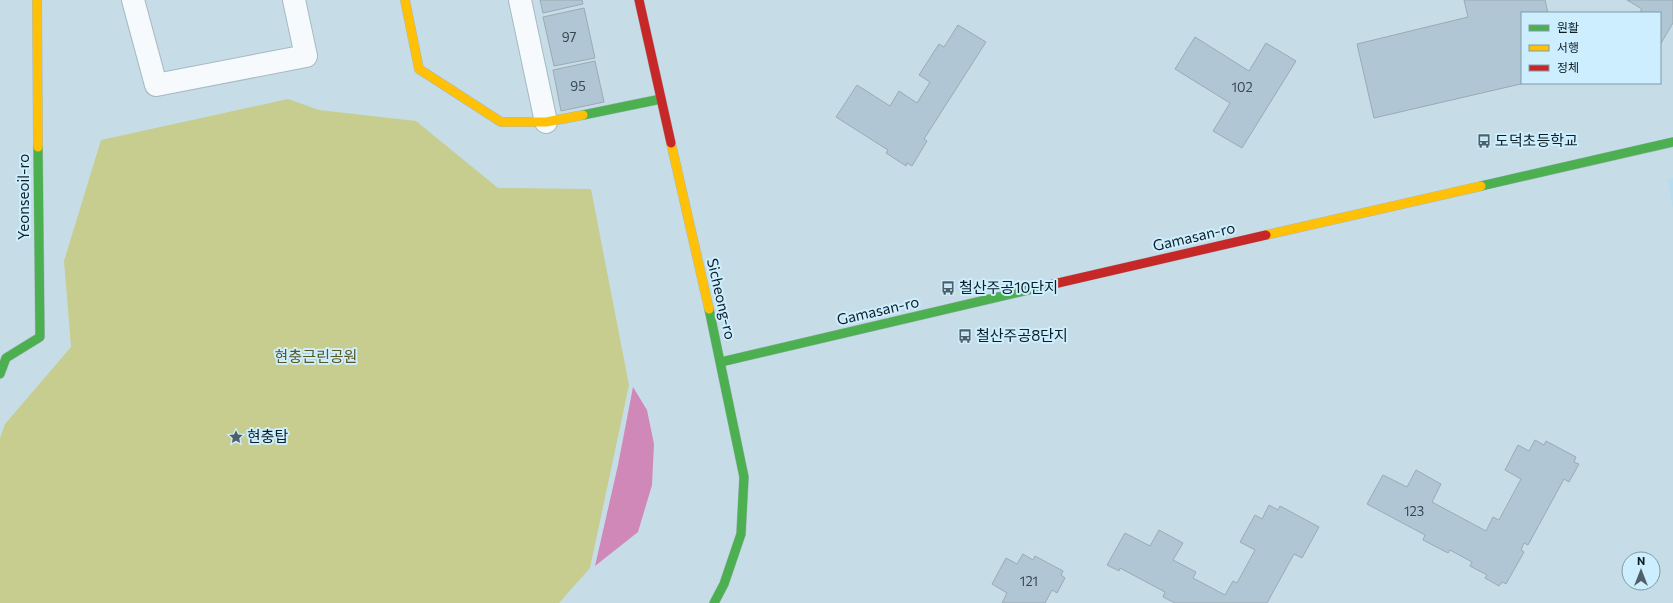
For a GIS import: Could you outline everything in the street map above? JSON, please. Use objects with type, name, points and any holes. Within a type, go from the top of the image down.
[{"type":"main road","name":"Yeonseoil-ro","points":[[0,374],[6,358],[40,337],[37,0]]},
{"type":"main road","points":[[405,0],[419,69],[501,122],[546,122],[661,99]]},
{"type":"main road","name":"Sicheong-ro","points":[[639,0],[721,362],[744,477],[741,534],[724,584],[714,603]]},
{"type":"main road","name":"Gamasan-ro","points":[[721,362],[1673,142]]},
{"type":"street","points":[[133,0],[156,85],[306,56],[294,0]]},
{"type":"street","points":[[520,0],[546,122]]},
{"type":"shaded area","points":[[1673,178],[1673,209],[1667,179]]},
{"type":"shaded area","points":[[633,387],[647,410],[654,444],[652,485],[638,532],[595,566],[618,465]]},
{"type":"green space","name":"현충근린공원","points":[[288,99],[319,110],[416,121],[498,188],[591,189],[629,385],[590,568],[559,603],[0,603],[0,438],[5,424],[71,347],[64,261],[101,140]]},
{"type":"building","points":[[540,0],[582,0],[583,4],[543,13]]},
{"type":"building","points":[[1464,0],[1545,0],[1548,12],[1521,12],[1521,84],[1374,118],[1357,44],[1468,17]]},
{"type":"building","points":[[1627,0],[1673,0],[1673,23],[1661,43],[1661,12],[1640,12],[1642,9]]},
{"type":"building","points":[[584,8],[595,58],[554,66],[543,17]]},
{"type":"building","points":[[958,25],[986,42],[924,139],[927,141],[912,166],[907,163],[906,166],[886,153],[888,150],[836,117],[857,85],[890,106],[899,91],[917,103],[930,82],[919,75],[939,44],[944,47]]},
{"type":"building","points":[[1195,37],[1249,71],[1266,43],[1296,61],[1242,148],[1213,131],[1230,103],[1175,69]]},
{"type":"building","points":[[595,61],[604,102],[561,111],[553,70]]},
{"type":"building","points":[[1535,440],[1544,445],[1546,441],[1576,457],[1574,462],[1579,464],[1569,482],[1564,479],[1528,545],[1524,543],[1521,550],[1524,552],[1506,584],[1502,582],[1499,586],[1485,578],[1487,575],[1470,566],[1472,562],[1450,550],[1448,553],[1423,540],[1425,535],[1367,504],[1383,475],[1407,487],[1416,470],[1441,484],[1432,502],[1486,531],[1493,517],[1499,520],[1521,479],[1505,470],[1518,445],[1529,451]]},
{"type":"building","points":[[1269,505],[1278,510],[1280,506],[1319,527],[1302,558],[1294,554],[1267,603],[1175,603],[1163,597],[1165,592],[1120,568],[1119,571],[1107,565],[1125,533],[1150,546],[1159,530],[1183,543],[1173,560],[1196,572],[1193,578],[1225,595],[1233,581],[1237,583],[1255,550],[1240,542],[1255,515],[1262,519]]},
{"type":"building","points":[[1023,554],[1033,560],[1035,556],[1063,571],[1061,575],[1065,578],[1057,593],[1052,590],[1045,603],[1002,603],[1007,593],[992,584],[1006,558],[1017,564]]},
{"type":"traffic: fast","points":[[583,115],[661,99]]},
{"type":"traffic: fast","points":[[1481,186],[1673,142]]},
{"type":"traffic: fast","points":[[0,374],[6,358],[40,337],[38,147]]},
{"type":"traffic: fast","points":[[721,362],[1058,283]]},
{"type":"traffic: fast","points":[[709,309],[744,477],[741,534],[724,584],[714,603]]},
{"type":"traffic: slow","points":[[37,0],[38,147]]},
{"type":"traffic: slow","points":[[405,0],[419,69],[501,122],[546,122],[583,115]]},
{"type":"traffic: slow","points":[[671,143],[709,309]]},
{"type":"traffic: slow","points":[[1266,235],[1481,186]]},
{"type":"traffic: jam","points":[[639,0],[671,143]]},
{"type":"traffic: jam","points":[[1058,283],[1266,235]]},
{"type":"place","name":"도덕초등학교","points":[[1484,141]]},
{"type":"place","name":"철산주공10단지","points":[[948,288]]},
{"type":"place","name":"철산주공8단지","points":[[965,336]]},
{"type":"place","name":"현충탑","points":[[236,437]]}]
